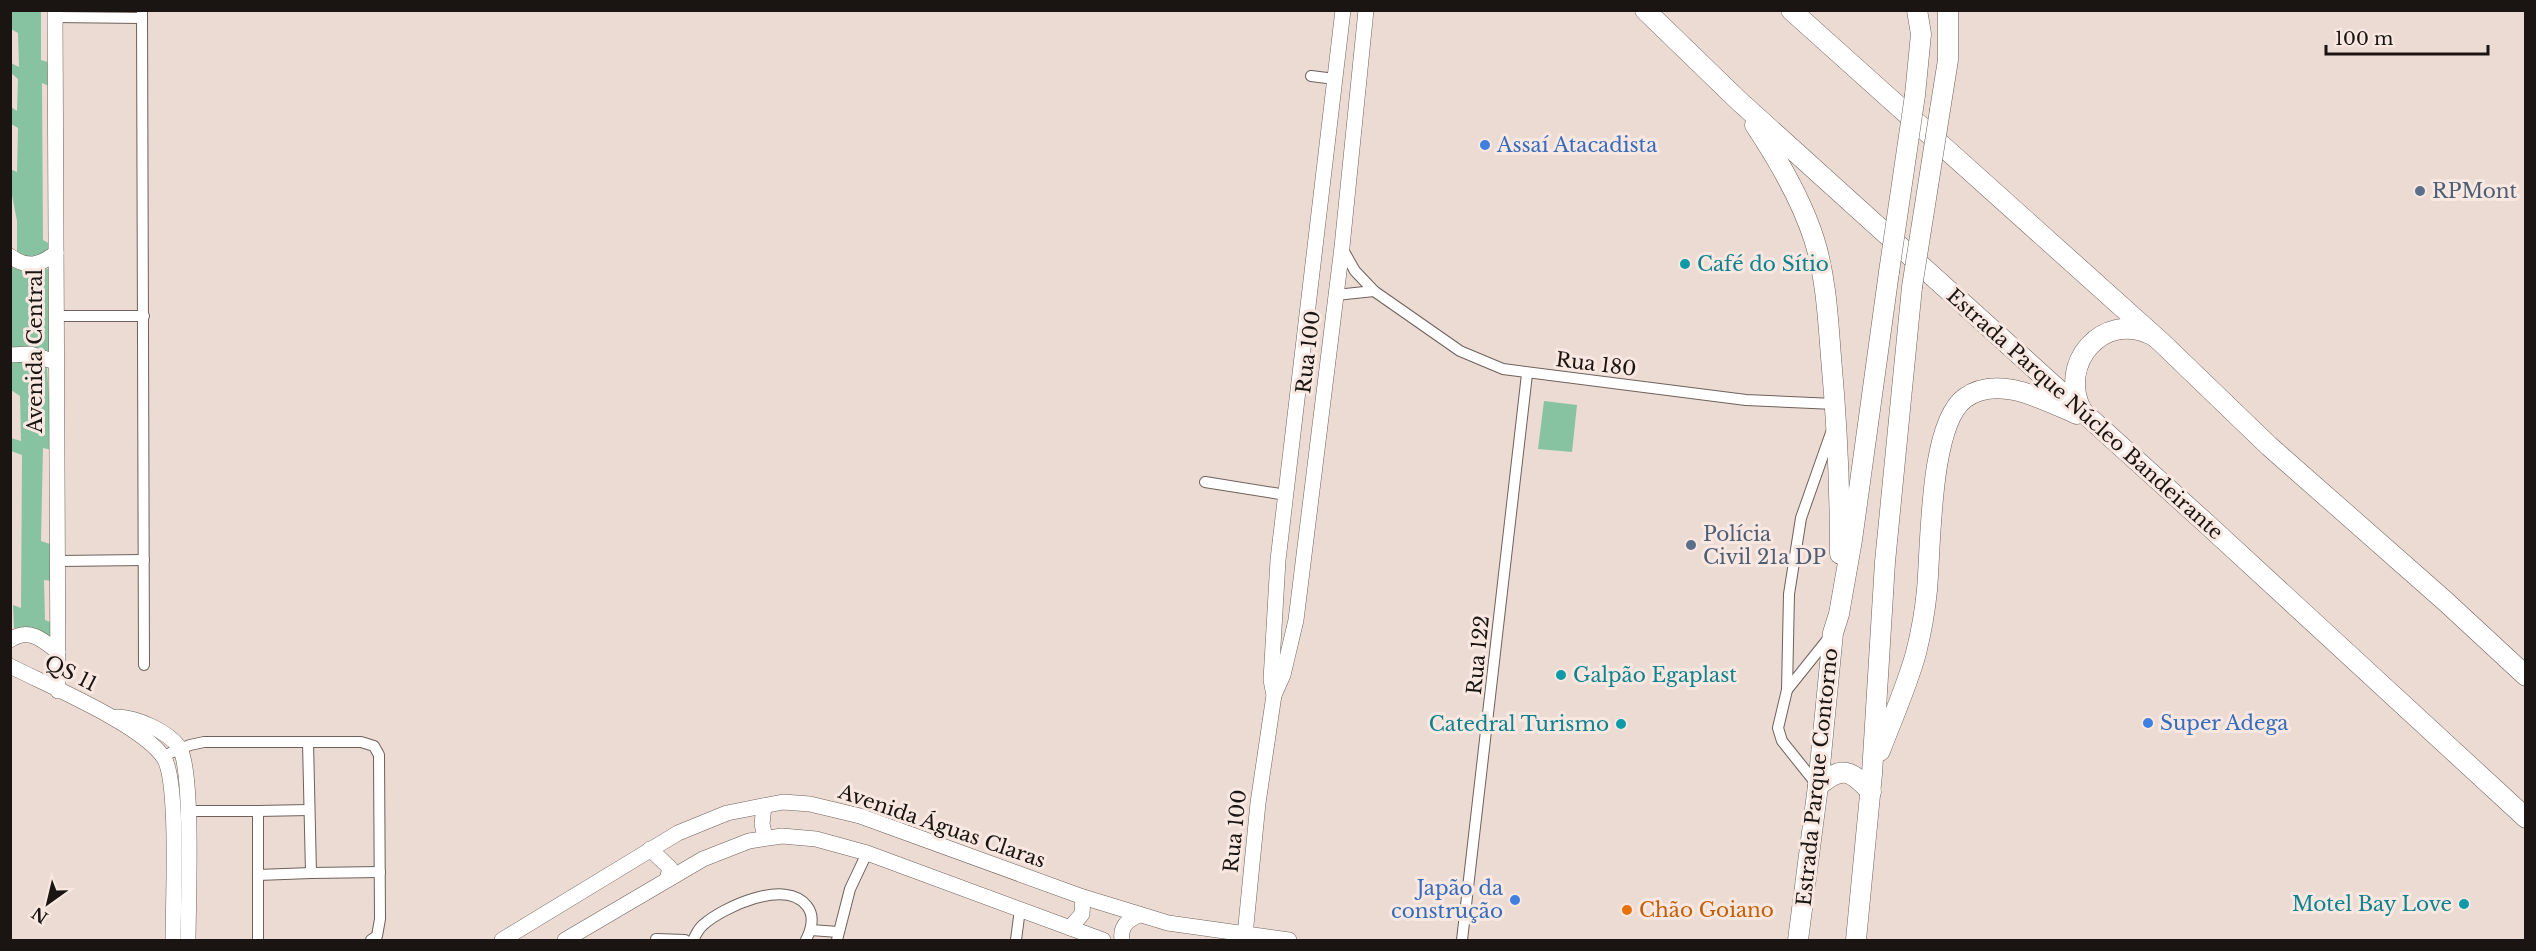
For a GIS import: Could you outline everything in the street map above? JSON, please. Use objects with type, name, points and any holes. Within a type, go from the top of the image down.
[{"type":"highway","name":"Estrada Parque Núcleo Bandeirante","points":[[1645,10],[1739,101],[2526,818]]},
{"type":"highway","points":[[1791,10],[2161,342],[2269,446],[2436,593],[2526,676]]},
{"type":"highway","points":[[1805,10],[1819,35]]},
{"type":"highway","points":[[1836,624],[1915,95],[1921,34],[1917,10]]},
{"type":"highway","points":[[1856,940],[1872,783],[1885,562],[1912,287],[1948,60],[1948,10]]},
{"type":"highway","points":[[1739,101],[1769,146],[1793,189],[1814,239],[1826,299],[1840,469],[1836,624]]},
{"type":"highway","points":[[2087,416],[2076,395],[2074,377],[2079,360],[2090,345],[2104,334],[2130,329],[2147,332],[2161,342]]},
{"type":"highway","points":[[1872,783],[1916,653],[1927,592],[1933,498],[1940,448],[1946,426],[1956,405],[1972,393],[1998,388],[2030,394],[2087,416]]},
{"type":"highway","name":"Estrada Parque Contorno","points":[[1798,940],[1836,624]]},
{"type":"highway","points":[[1818,786],[1835,773],[1843,772],[1852,773],[1872,783]]},
{"type":"street","name":"Rua 100","points":[[1274,695],[1271,680],[1277,582],[1343,10]]},
{"type":"street","name":"Rua 100","points":[[1245,935],[1258,803],[1274,695],[1283,675],[1296,620],[1317,460],[1366,10]]},
{"type":"street","points":[[55,14],[142,14],[144,665]]},
{"type":"street","name":"Avenida Central","points":[[55,14],[58,691]]},
{"type":"street","points":[[1311,76],[1335,80]]},
{"type":"street","points":[[1320,207],[1345,211]]},
{"type":"street","name":"Rua 180","points":[[1342,247],[1355,271],[1374,291],[1460,351],[1495,366],[1527,374],[1836,412]]},
{"type":"street","points":[[10,256],[25,264],[35,265],[44,262],[56,253]]},
{"type":"street","points":[[1336,295],[1374,291]]},
{"type":"street","points":[[55,316],[144,316]]},
{"type":"street","points":[[10,355],[30,354],[56,362]]},
{"type":"street","name":"Rua 122","points":[[1462,940],[1527,374]]},
{"type":"street","points":[[1818,786],[1782,741],[1778,728],[1786,690],[1789,594],[1801,518],[1836,412]]},
{"type":"street","points":[[1291,456],[1317,460]]},
{"type":"street","points":[[1205,482],[1286,495]]},
{"type":"street","points":[[58,561],[144,560]]},
{"type":"street","points":[[1786,690],[1836,624]]},
{"type":"street","points":[[10,640],[21,634],[28,634],[43,641],[57,652]]},
{"type":"street","name":"QS 11","points":[[10,666],[112,717],[138,734],[163,756]]},
{"type":"street","name":"QS 11","points":[[112,717],[137,721],[166,736],[180,748]]},
{"type":"street","points":[[173,940],[172,791],[168,765],[163,756],[180,748],[204,742],[369,743],[377,750],[379,765],[379,929],[377,936],[371,940]]},
{"type":"street","points":[[308,742],[311,873]]},
{"type":"street","points":[[180,748],[186,768],[189,811],[188,940]]},
{"type":"street","name":"Avenida Águas Claras","points":[[502,940],[650,849],[710,818],[783,802],[810,804],[860,816],[1139,915],[1188,927],[1288,940]]},
{"type":"street","points":[[764,806],[762,824],[765,837]]},
{"type":"street","points":[[189,811],[309,810]]},
{"type":"street","points":[[258,811],[258,940]]},
{"type":"street","points":[[565,940],[728,847],[765,837],[816,839],[867,853],[1103,940]]},
{"type":"street","points":[[650,849],[667,863],[670,873],[667,880]]},
{"type":"street","points":[[811,930],[838,936],[850,889],[867,853]]},
{"type":"street","points":[[258,875],[380,872]]},
{"type":"street","points":[[693,940],[699,930],[709,921],[741,903],[768,895],[788,894],[802,900],[811,911],[811,930],[806,940]]},
{"type":"street","points":[[1070,928],[1083,911],[1083,897]]},
{"type":"street","points":[[1016,940],[1020,909]]},
{"type":"street","points":[[1122,940],[1122,930],[1127,922],[1139,915]]},
{"type":"street","points":[[656,939],[685,940]]},
{"type":"green space","points":[[11,11],[41,11],[41,60],[51,63],[49,86],[42,83],[43,240],[50,244],[48,254],[32,261],[17,255],[17,221],[11,190],[10,169],[17,172],[18,128],[11,124],[11,107],[17,111],[18,79],[11,73],[11,63],[19,67],[18,33],[11,29]]},
{"type":"green space","points":[[10,267],[51,269],[49,351],[11,349]]},
{"type":"green space","points":[[11,358],[47,366],[52,450],[43,448],[41,541],[50,544],[53,581],[44,580],[45,620],[53,623],[53,639],[31,629],[14,628],[13,605],[21,608],[22,455],[11,451],[11,438],[21,441],[20,396],[11,390]]},
{"type":"green space","points":[[1544,401],[1577,405],[1572,452],[1538,449]]},
{"type":"place","name":"Assaí Atacadista","points":[[1485,145]]},
{"type":"place","name":"RPMont","points":[[2420,191]]},
{"type":"place","name":"Café do Sítio","points":[[1685,264]]},
{"type":"place","name":"Polícia Civil 21a DP","points":[[1691,545]]},
{"type":"place","name":"Galpão Egaplast","points":[[1561,675]]},
{"type":"place","name":"Super Adega","points":[[2148,723]]},
{"type":"place","name":"Catedral Turismo","points":[[1621,724]]},
{"type":"place","name":"Japão da construção","points":[[1515,900]]},
{"type":"place","name":"Motel Bay Love","points":[[2464,904]]},
{"type":"place","name":"Chão Goiano","points":[[1627,910]]}]
